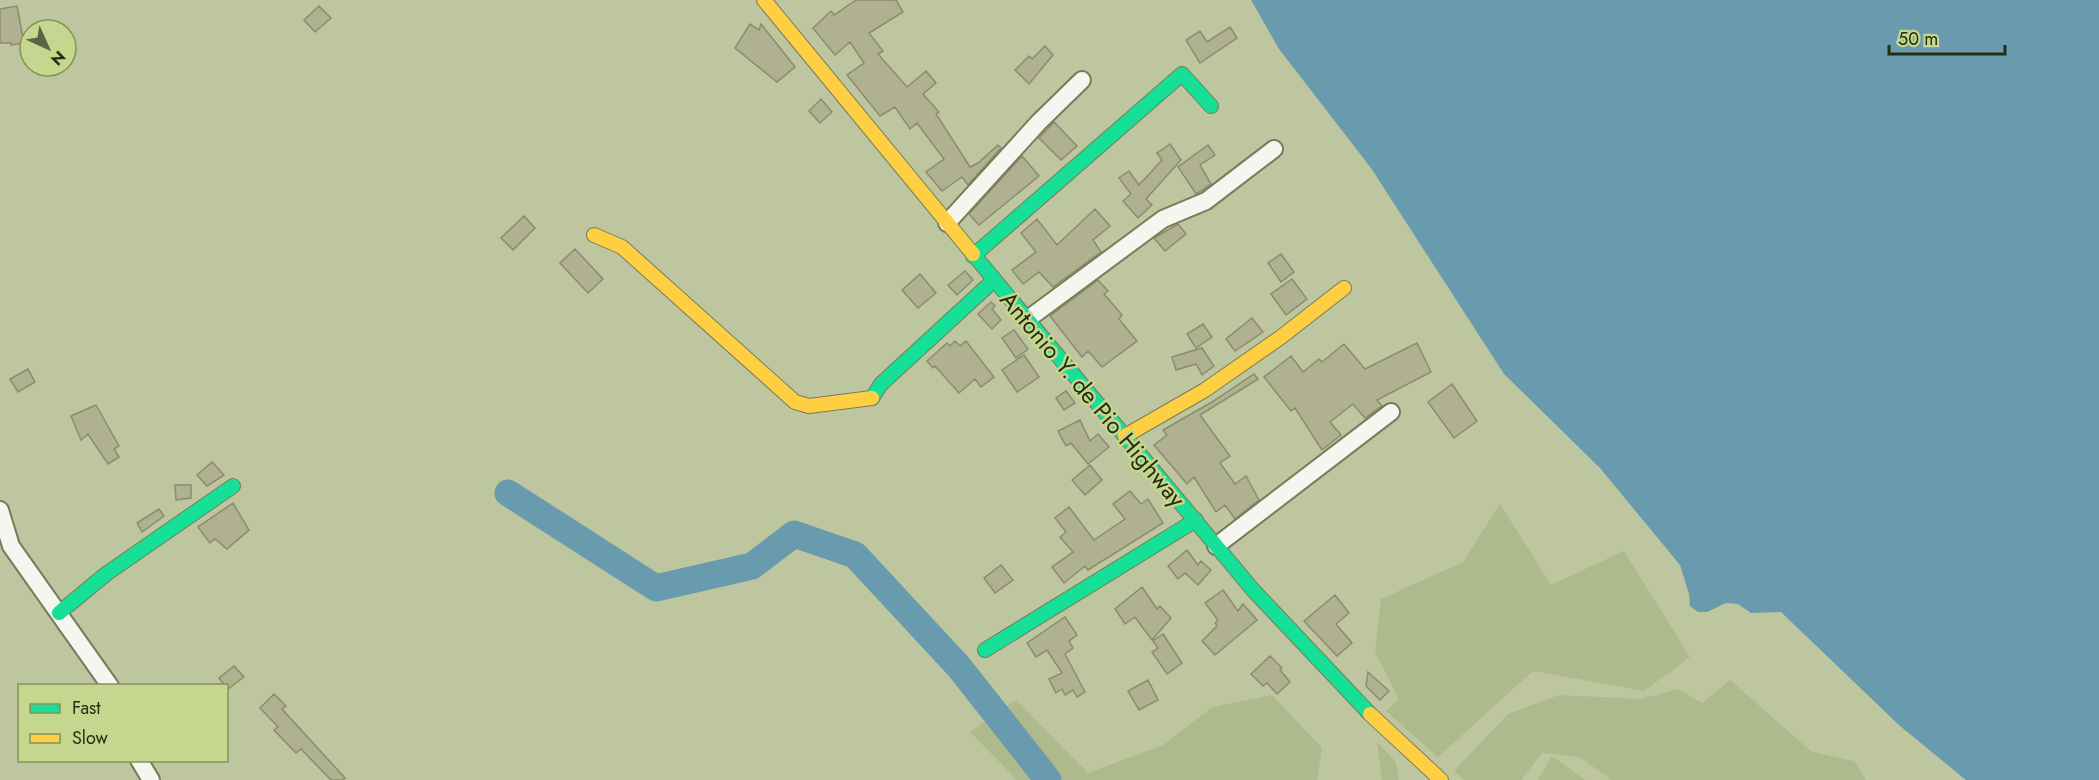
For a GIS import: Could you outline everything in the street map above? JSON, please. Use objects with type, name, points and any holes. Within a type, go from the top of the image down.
[{"type":"main road","name":"Antonio Y. de Pio Highway","points":[[764,0],[993,281],[1028,319],[1216,546],[1368,714],[1441,780]]},
{"type":"main road","points":[[973,256],[1182,74],[1211,106]]},
{"type":"main road","points":[[594,235],[629,253],[795,402],[809,406],[872,398],[881,384],[993,281]]},
{"type":"main road","points":[[1125,436],[1205,390],[1281,337],[1344,288]]},
{"type":"main road","points":[[59,613],[106,574],[233,486]]},
{"type":"main road","points":[[985,650],[1196,520]]},
{"type":"street","points":[[947,224],[1039,122],[1082,80]]},
{"type":"street","points":[[1028,319],[1163,219],[1206,201],[1274,149]]},
{"type":"street","points":[[1216,546],[1391,412]]},
{"type":"street","points":[[0,510],[11,546],[109,684]]},
{"type":"street","points":[[140,762],[151,780]]},
{"type":"green space","points":[[1500,504],[1551,585],[1624,551],[1690,657],[1644,691],[1533,671],[1438,757],[1386,711],[1399,699],[1375,652],[1381,599],[1463,562]]},
{"type":"green space","points":[[1730,680],[1812,752],[1854,761],[1866,780],[1611,780],[1580,757],[1542,753],[1521,780],[1464,780],[1454,771],[1508,714],[1559,695],[1641,699],[1678,689],[1702,703]]},
{"type":"green space","points":[[1272,695],[1322,748],[1317,780],[1017,780],[970,732],[1016,700],[1088,773],[1163,745],[1212,707]]},
{"type":"green space","points":[[1377,742],[1396,762],[1399,780],[1382,780]]},
{"type":"green space","points":[[1552,756],[1585,780],[1538,780]]},
{"type":"water","points":[[1251,0],[2099,0],[2099,780],[1966,780],[1900,726],[1781,612],[1751,613],[1738,604],[1726,603],[1707,612],[1698,612],[1690,606],[1689,594],[1680,565],[1600,468],[1504,374],[1371,168],[1279,49]]},
{"type":"building","points":[[856,0],[896,0],[903,12],[869,33],[883,51],[878,54],[907,87],[926,71],[936,83],[923,94],[939,112],[936,114],[970,167],[998,145],[1001,148],[968,185],[962,177],[942,191],[926,172],[944,159],[917,123],[910,129],[895,107],[880,116],[847,75],[864,63],[850,42],[835,55],[813,28],[831,11],[834,15]]},
{"type":"building","points":[[17,6],[19,18],[18,44],[0,43],[0,9]]},
{"type":"building","points":[[319,6],[331,18],[315,32],[304,20]]},
{"type":"building","points":[[750,24],[759,30],[761,24],[795,67],[777,82],[735,48]]},
{"type":"building","points":[[1230,27],[1237,38],[1200,63],[1186,40],[1200,31],[1207,42]]},
{"type":"building","points":[[1045,46],[1053,55],[1029,84],[1015,70],[1029,56],[1032,59]]},
{"type":"building","points":[[821,99],[832,112],[820,123],[809,111]]},
{"type":"building","points":[[1054,122],[1077,146],[1061,160],[1039,138]]},
{"type":"building","points":[[1170,144],[1181,160],[1146,199],[1152,205],[1138,218],[1123,201],[1131,194],[1119,178],[1129,171],[1139,185],[1162,160],[1157,153]]},
{"type":"building","points":[[1208,145],[1215,155],[1200,165],[1211,184],[1196,194],[1178,167]]},
{"type":"building","points":[[1022,156],[1039,176],[979,225],[969,214]]},
{"type":"building","points":[[1095,209],[1110,226],[1093,240],[1101,252],[1053,287],[1039,272],[1023,284],[1012,270],[1036,252],[1021,233],[1037,219],[1057,245]]},
{"type":"building","points":[[524,216],[535,228],[513,250],[501,238]]},
{"type":"building","points":[[1178,224],[1186,234],[1165,251],[1154,238]]},
{"type":"building","points":[[575,249],[603,279],[588,293],[560,263]]},
{"type":"building","points":[[1281,254],[1294,272],[1281,282],[1268,263]]},
{"type":"building","points":[[965,271],[973,280],[957,295],[948,285]]},
{"type":"building","points":[[920,274],[936,293],[918,308],[902,290]]},
{"type":"building","points":[[1292,279],[1307,299],[1286,315],[1271,294]]},
{"type":"building","points":[[1098,280],[1108,291],[1104,294],[1122,315],[1119,319],[1137,341],[1102,367],[1088,351],[1082,357],[1050,316]]},
{"type":"building","points":[[991,302],[995,306],[992,309],[1001,320],[992,329],[978,314]]},
{"type":"building","points":[[1252,318],[1263,332],[1235,351],[1226,339]]},
{"type":"building","points":[[1203,324],[1212,337],[1196,348],[1187,334]]},
{"type":"building","points":[[1014,330],[1028,349],[1016,358],[1002,338]]},
{"type":"building","points":[[955,341],[960,346],[966,341],[994,377],[981,387],[975,379],[959,393],[935,366],[933,368],[927,361],[947,343],[950,346]]},
{"type":"building","points":[[1417,343],[1431,372],[1377,400],[1382,406],[1365,418],[1353,404],[1330,422],[1341,435],[1322,450],[1295,408],[1291,411],[1264,377],[1291,356],[1303,372],[1319,359],[1322,362],[1344,344],[1365,369]]},
{"type":"building","points":[[1202,348],[1214,366],[1202,375],[1196,364],[1176,370],[1172,357]]},
{"type":"building","points":[[1024,355],[1039,377],[1017,392],[1002,370]]},
{"type":"building","points":[[28,369],[35,382],[18,392],[10,379]]},
{"type":"building","points":[[1254,374],[1258,379],[1200,415],[1230,456],[1220,463],[1235,484],[1246,476],[1259,500],[1235,519],[1225,505],[1216,512],[1194,477],[1187,484],[1154,445],[1167,435],[1163,430],[1212,402]]},
{"type":"building","points":[[1452,384],[1477,421],[1454,438],[1428,402]]},
{"type":"building","points":[[1066,391],[1075,403],[1064,410],[1056,398]]},
{"type":"building","points":[[96,405],[119,446],[114,449],[119,457],[108,464],[88,434],[81,440],[71,416]]},
{"type":"building","points":[[1080,420],[1090,441],[1098,434],[1109,447],[1088,464],[1071,443],[1066,446],[1058,431]]},
{"type":"building","points":[[212,462],[224,475],[207,486],[197,475]]},
{"type":"building","points":[[1090,465],[1102,480],[1085,495],[1072,480]]},
{"type":"building","points":[[175,485],[191,485],[191,498],[176,500]]},
{"type":"building","points":[[1130,491],[1141,504],[1148,499],[1163,523],[1088,570],[1085,566],[1064,583],[1052,567],[1073,552],[1060,537],[1066,532],[1055,518],[1069,507],[1094,540],[1125,519],[1113,504]]},
{"type":"building","points":[[233,503],[249,530],[227,549],[215,539],[210,543],[198,527]]},
{"type":"building","points":[[159,509],[164,516],[142,532],[137,523]]},
{"type":"building","points":[[1187,550],[1198,565],[1201,561],[1211,570],[1198,585],[1185,573],[1178,579],[1168,566]]},
{"type":"building","points":[[1001,565],[1013,580],[995,593],[984,578]]},
{"type":"building","points":[[1142,587],[1157,609],[1160,606],[1171,618],[1152,640],[1135,617],[1125,624],[1115,609]]},
{"type":"building","points":[[1223,590],[1238,611],[1243,604],[1257,620],[1215,655],[1202,641],[1217,626],[1215,623],[1218,620],[1205,603]]},
{"type":"building","points":[[1335,595],[1349,613],[1336,624],[1352,643],[1337,656],[1304,621]]},
{"type":"building","points":[[1065,617],[1077,635],[1069,641],[1073,648],[1065,654],[1085,692],[1077,697],[1073,690],[1065,695],[1062,689],[1056,693],[1049,679],[1062,673],[1047,650],[1036,657],[1027,643]]},
{"type":"building","points":[[1163,634],[1182,663],[1167,674],[1152,652],[1158,648],[1153,641]]},
{"type":"building","points":[[1270,656],[1282,668],[1280,670],[1290,682],[1277,694],[1267,683],[1263,686],[1251,674]]},
{"type":"building","points":[[234,666],[244,677],[228,689],[228,684],[224,684],[219,678]]},
{"type":"building","points":[[1368,672],[1389,691],[1380,700],[1366,686]]},
{"type":"building","points":[[1148,680],[1158,700],[1139,710],[1128,691]]},
{"type":"building","points":[[274,694],[286,706],[282,709],[345,778],[343,780],[331,780],[301,749],[296,753],[274,730],[278,727],[260,708]]},
{"type":"waterway","points":[[508,493],[656,588],[752,566],[794,534],[855,555],[959,667],[1048,780]]},
{"type":"traffic: fast","points":[[973,256],[1182,74],[1211,106]]},
{"type":"traffic: fast","points":[[973,254],[1253,590],[1370,714]]},
{"type":"traffic: fast","points":[[872,398],[881,384],[993,281]]},
{"type":"traffic: fast","points":[[59,613],[106,574],[233,486]]},
{"type":"traffic: fast","points":[[985,650],[1196,520]]},
{"type":"traffic: slow","points":[[764,0],[973,254]]},
{"type":"traffic: slow","points":[[594,235],[622,247],[795,402],[809,406],[872,398]]},
{"type":"traffic: slow","points":[[1125,436],[1205,390],[1281,337],[1344,288]]},
{"type":"traffic: slow","points":[[1370,714],[1441,780]]}]
